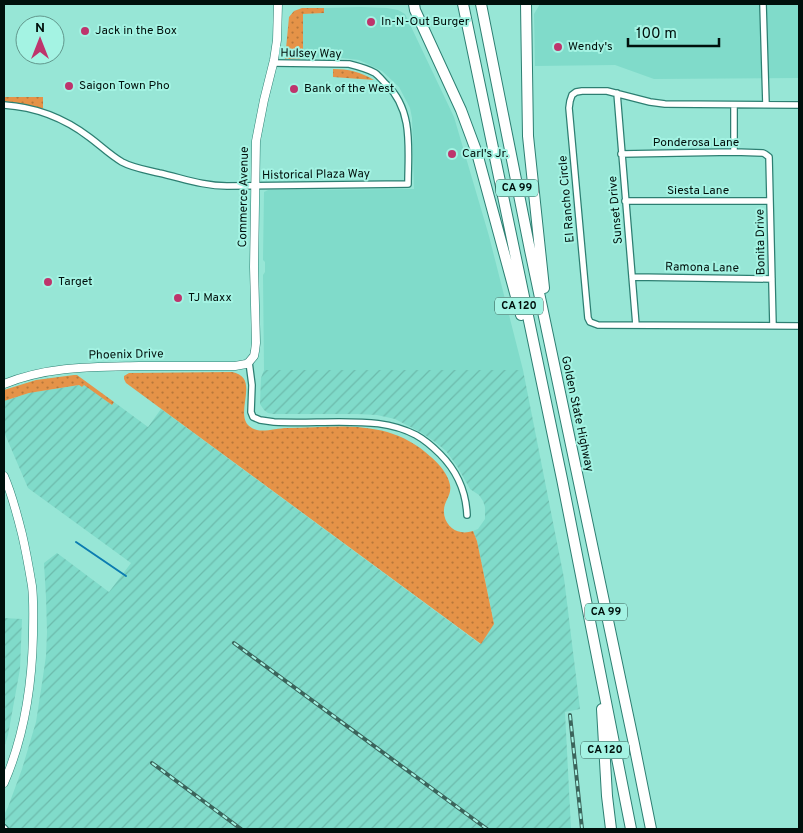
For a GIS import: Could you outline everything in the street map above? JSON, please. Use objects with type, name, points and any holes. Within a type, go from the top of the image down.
[{"type":"highway","name":"CA 120","points":[[414,4],[415,10],[461,110],[477,153],[551,430]]},
{"type":"highway","name":"CA 99","points":[[463,4],[631,829]]},
{"type":"highway","name":"Golden State Highway","points":[[481,4],[551,354],[651,829]]},
{"type":"highway","name":"CA 120","points":[[526,4],[528,136],[551,354]]},
{"type":"highway","name":"CA 120","points":[[600,670],[607,796],[611,829]]},
{"type":"street","name":"Commerce Avenue","points":[[249,362],[254,356],[256,343],[254,186],[256,141],[277,40],[278,4]]},
{"type":"street","points":[[763,4],[766,105]]},
{"type":"street","name":"Hulsey Way","points":[[273,63],[349,64],[374,73],[394,92],[402,107],[407,124],[408,184]]},
{"type":"street","name":"El Rancho Circle","points":[[799,105],[665,104],[608,91],[582,91],[572,95],[569,108],[588,318],[590,322],[598,325],[799,326]]},
{"type":"street","name":"Sunset Drive","points":[[617,93],[636,325]]},
{"type":"street","name":"Historical Plaza Way","points":[[4,105],[35,110],[64,121],[124,163],[210,185],[408,184]]},
{"type":"street","points":[[734,105],[734,152]]},
{"type":"street","name":"Ponderosa Lane","points":[[621,154],[734,152],[763,153],[768,157]]},
{"type":"street","name":"Bonita Drive","points":[[768,157],[772,326]]},
{"type":"street","name":"Siesta Lane","points":[[625,201],[770,201]]},
{"type":"street","name":"Ramona Lane","points":[[632,277],[772,278]]},
{"type":"street","points":[[249,362],[252,385],[251,412],[253,416],[260,420],[274,422],[383,423],[417,435],[444,458],[456,475],[467,503],[467,515]]},
{"type":"street","name":"Phoenix Drive","points":[[4,384],[41,372],[70,368],[94,366],[235,366],[249,362]]},
{"type":"street","points":[[4,476],[9,487],[27,555],[32,587],[33,614],[29,689],[22,728],[4,783]]},
{"type":"shaded area","points":[[540,4],[799,4],[799,78],[654,79],[615,65],[535,66],[534,14]]},
{"type":"shaded area","points":[[302,8],[324,8],[324,13],[303,14],[303,59],[285,59],[289,17],[294,11]]},
{"type":"shaded area","points":[[324,8],[387,8],[398,10],[405,14],[454,117],[489,236],[523,370],[264,370],[264,192],[268,190],[414,189],[412,118],[410,108],[399,87],[382,71],[359,60],[334,57],[303,58],[303,14],[323,13]]},
{"type":"shaded area","points":[[333,69],[354,72],[374,80],[333,77]]},
{"type":"shaded area","points":[[4,97],[43,97],[43,108],[4,101]]},
{"type":"shaded area","points":[[264,370],[523,370],[564,578],[580,709],[565,712],[571,829],[4,829],[4,815],[22,769],[36,722],[42,683],[47,632],[44,563],[57,553],[109,592],[131,563],[28,488],[4,432],[4,401],[29,393],[79,385],[82,387],[84,384],[112,405],[114,402],[148,427],[161,409],[480,644],[494,623],[477,541],[473,531],[478,529],[485,519],[485,507],[479,495],[470,489],[446,451],[422,433],[395,419],[377,415],[268,413],[260,404],[261,378]]},
{"type":"shaded area","points":[[232,372],[241,376],[245,382],[245,418],[248,425],[257,430],[345,426],[381,430],[399,436],[415,445],[437,463],[445,473],[450,485],[450,492],[444,510],[447,522],[451,528],[458,531],[473,531],[477,541],[494,624],[481,644],[126,383],[124,379],[124,376],[129,373]]},
{"type":"shaded area","points":[[77,375],[114,402],[112,405],[84,385],[82,387],[79,385],[29,393],[4,401],[4,390],[36,380]]},
{"type":"shaded area","points":[[4,618],[22,619],[20,669],[4,748]]},
{"type":"waterway","points":[[76,542],[126,576]]},
{"type":"railway","points":[[234,643],[487,829]]},
{"type":"railway","points":[[570,715],[582,829]]},
{"type":"railway","points":[[152,763],[241,829]]},
{"type":"place","name":"In-N-Out Burger","points":[[371,22]]},
{"type":"place","name":"Jack in the Box","points":[[85,31]]},
{"type":"place","name":"Wendy's","points":[[558,47]]},
{"type":"place","name":"Saigon Town Pho","points":[[69,86]]},
{"type":"place","name":"Bank of the West","points":[[294,89]]},
{"type":"place","name":"Carl's Jr.","points":[[452,154]]},
{"type":"place","name":"Target","points":[[48,282]]},
{"type":"place","name":"TJ Maxx","points":[[178,298]]}]
